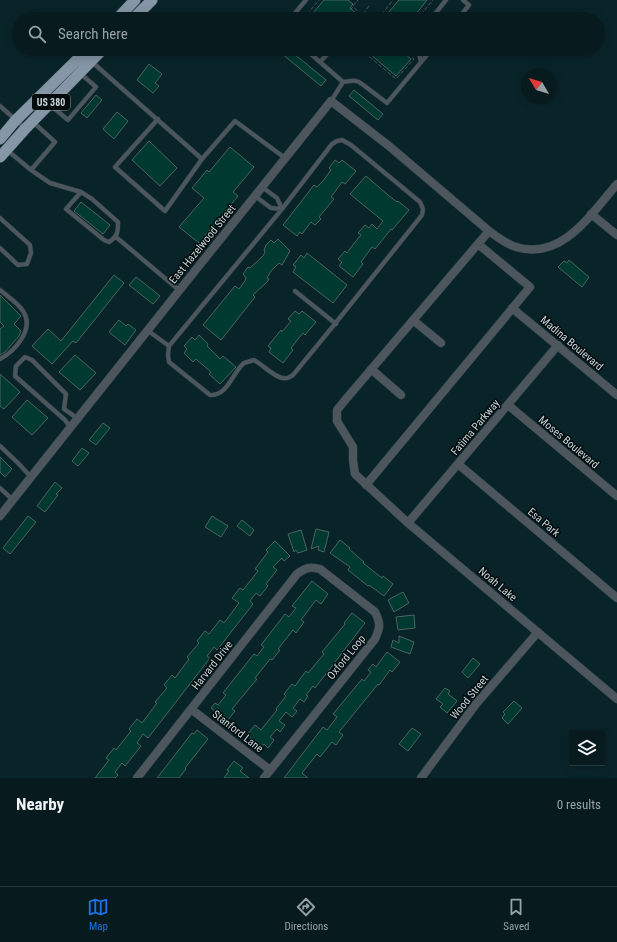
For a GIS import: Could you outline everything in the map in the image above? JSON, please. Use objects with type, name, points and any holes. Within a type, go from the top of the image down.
[{"type":"highway","points":[[124,12],[135,0]]},
{"type":"highway","points":[[140,12],[152,0]]},
{"type":"highway","name":"US 380","points":[[0,139],[81,56]]},
{"type":"highway","name":"US 380","points":[[3,154],[49,104],[97,56]]},
{"type":"street","name":"East Hazelwood Street","points":[[0,516],[331,101]]},
{"type":"street","points":[[331,101],[389,146],[489,231],[504,242],[516,247],[530,249],[543,248],[555,245],[566,239],[592,214],[617,184]]},
{"type":"street","points":[[592,214],[617,235]]},
{"type":"street","name":"Noah Lake","points":[[489,231],[337,410],[337,421],[353,447],[355,474],[366,485],[408,523],[617,699]]},
{"type":"street","points":[[366,485],[530,287],[478,244]]},
{"type":"street","name":"Madina Boulevard","points":[[512,308],[617,395]]},
{"type":"street","points":[[413,320],[442,343]]},
{"type":"street","name":"Fatima Parkway","points":[[408,523],[558,345]]},
{"type":"street","points":[[371,370],[401,395]]},
{"type":"street","name":"Moses Boulevard","points":[[508,405],[617,496]]},
{"type":"street","name":"Esa Park","points":[[458,464],[617,598]]},
{"type":"street","name":"Oxford Loop","points":[[264,778],[374,639],[379,629],[379,620],[374,612],[320,569],[312,566],[305,568]]},
{"type":"street","name":"Harvard Drive","points":[[137,778],[297,574],[305,568]]},
{"type":"street","name":"Wood Street","points":[[421,778],[472,710],[538,632]]},
{"type":"street","name":"Stanford Lane","points":[[191,709],[270,770]]},
{"type":"lane","points":[[296,12],[306,0]]},
{"type":"lane","points":[[437,12],[446,0]]},
{"type":"lane","points":[[463,0],[469,5],[464,12]]},
{"type":"lane","points":[[313,56],[343,82],[358,81],[387,103],[426,56]]},
{"type":"lane","points":[[320,62],[326,56]]},
{"type":"lane","points":[[420,56],[421,62]]},
{"type":"lane","points":[[92,62],[202,159]]},
{"type":"lane","points":[[41,96],[68,120],[96,87],[80,74]]},
{"type":"lane","points":[[331,101],[343,82]]},
{"type":"lane","points":[[0,106],[16,121],[29,125],[55,142],[31,170]]},
{"type":"lane","points":[[24,113],[29,125]]},
{"type":"lane","points":[[158,119],[115,167],[165,211],[202,159],[235,121],[285,158]]},
{"type":"lane","points":[[342,140],[351,145],[420,202],[423,208],[422,215],[336,324],[292,375],[286,379],[279,378],[261,363],[254,360],[245,363],[223,391],[216,396],[210,395],[169,362],[169,346],[282,208],[332,144],[342,140]]},
{"type":"lane","points":[[3,154],[50,183],[81,192],[92,199],[118,222],[118,233],[110,242],[104,240],[66,209],[81,192]]},
{"type":"lane","points":[[262,186],[277,198],[282,208]]},
{"type":"lane","points":[[255,196],[271,208],[282,208]]},
{"type":"lane","points":[[0,218],[30,245],[31,253],[27,264],[18,265],[0,248]]},
{"type":"lane","points":[[116,237],[179,290]]},
{"type":"lane","points":[[0,290],[23,310],[27,323],[21,339],[10,352],[0,359]]},
{"type":"lane","points":[[295,291],[336,324]]},
{"type":"lane","points":[[147,330],[169,346]]},
{"type":"lane","points":[[70,427],[65,420],[15,376],[16,366],[25,357],[32,360],[66,394],[64,409],[77,418]]},
{"type":"lane","points":[[0,446],[31,477]]},
{"type":"lane","points":[[0,488],[13,500]]},
{"type":"path","points":[[309,12],[319,0]]},
{"type":"path","points":[[348,12],[358,0]]},
{"type":"path","points":[[384,12],[393,0]]},
{"type":"path","points":[[423,12],[433,0]]},
{"type":"path","points":[[364,12],[369,6]]},
{"type":"path","points":[[353,7],[360,12]]},
{"type":"path","points":[[368,56],[396,79],[414,59],[411,56]]},
{"type":"building","points":[[324,0],[348,0],[353,4],[350,8],[355,12],[314,12]]},
{"type":"building","points":[[399,0],[427,0],[418,12],[389,12]]},
{"type":"building","points":[[285,56],[297,56],[326,80],[321,86]]},
{"type":"building","points":[[372,56],[407,56],[411,59],[396,76]]},
{"type":"building","points":[[149,64],[162,74],[155,83],[159,86],[153,93],[137,80]]},
{"type":"building","points":[[354,90],[383,114],[378,120],[349,96]]},
{"type":"building","points":[[96,95],[102,100],[87,118],[81,113]]},
{"type":"building","points":[[117,112],[128,121],[114,139],[103,129]]},
{"type":"building","points":[[149,141],[177,168],[160,186],[132,160]]},
{"type":"building","points":[[230,147],[254,167],[233,192],[238,196],[199,243],[179,227],[204,198],[192,188],[207,170],[209,172]]},
{"type":"building","points":[[335,160],[339,163],[342,160],[356,171],[345,184],[342,182],[331,197],[334,199],[319,217],[321,219],[315,225],[311,222],[302,234],[300,232],[297,236],[283,225],[314,185],[317,187],[323,181],[331,170],[329,168]]},
{"type":"building","points":[[366,176],[388,195],[409,210],[375,249],[372,247],[361,262],[363,264],[353,277],[339,266],[342,262],[338,259],[345,251],[347,253],[361,235],[358,233],[365,225],[369,228],[372,224],[377,229],[383,221],[350,194]]},
{"type":"building","points":[[81,202],[110,225],[103,234],[74,211]]},
{"type":"building","points":[[278,239],[290,251],[282,265],[279,263],[271,271],[267,278],[269,279],[267,282],[253,295],[255,297],[221,340],[203,325],[235,286],[239,289],[246,278],[243,274],[248,267],[250,268],[263,256],[266,245],[271,240],[274,243]]},
{"type":"building","points":[[307,253],[347,285],[333,303],[293,272],[296,267],[293,265],[301,255],[304,258]]},
{"type":"building","points":[[569,260],[589,277],[582,287],[558,267],[564,261],[567,263]]},
{"type":"building","points":[[114,275],[124,283],[76,343],[73,341],[52,364],[32,346],[48,329],[61,341]]},
{"type":"building","points":[[136,277],[160,296],[153,304],[129,285]]},
{"type":"building","points":[[0,295],[21,316],[14,324],[21,331],[19,336],[5,352],[0,355],[0,329],[4,326],[0,322]]},
{"type":"building","points":[[295,311],[299,314],[302,311],[316,322],[305,335],[303,333],[298,339],[291,348],[293,350],[283,363],[269,352],[271,348],[268,346],[281,330],[282,332],[291,321],[288,319]]},
{"type":"building","points":[[119,320],[126,326],[128,324],[136,330],[125,345],[109,332]]},
{"type":"building","points":[[199,335],[208,344],[207,346],[220,359],[223,356],[236,367],[220,384],[209,374],[211,372],[196,359],[193,362],[184,353],[187,349],[184,346],[192,337],[195,340]]},
{"type":"building","points":[[75,355],[96,373],[80,390],[59,372]]},
{"type":"building","points":[[0,374],[20,392],[4,409],[0,406]]},
{"type":"building","points":[[27,400],[48,418],[32,435],[12,417]]},
{"type":"building","points":[[103,423],[110,428],[96,445],[89,440]]},
{"type":"building","points":[[82,448],[89,453],[78,466],[72,461]]},
{"type":"building","points":[[0,457],[12,469],[5,477],[0,472]]},
{"type":"building","points":[[55,482],[62,488],[56,494],[58,495],[45,512],[37,506]]},
{"type":"building","points":[[28,516],[36,522],[10,554],[3,548]]},
{"type":"building","points":[[212,516],[228,526],[221,537],[205,527]]},
{"type":"building","points":[[242,520],[254,530],[250,536],[237,526]]},
{"type":"building","points":[[316,529],[329,532],[324,552],[318,550],[319,546],[311,549]]},
{"type":"building","points":[[301,530],[307,550],[298,553],[296,550],[294,552],[288,534]]},
{"type":"building","points":[[340,540],[364,562],[363,563],[382,578],[383,576],[393,584],[384,596],[369,585],[368,586],[348,570],[350,567],[330,553]]},
{"type":"building","points":[[275,541],[290,556],[284,561],[282,558],[273,567],[277,570],[266,584],[268,586],[260,596],[256,593],[250,601],[253,604],[217,650],[214,647],[207,656],[210,658],[148,738],[143,734],[137,743],[141,746],[125,766],[122,763],[115,772],[118,775],[115,778],[95,778],[109,760],[106,758],[114,748],[116,750],[131,731],[129,729],[137,719],[142,723],[157,703],[155,702],[167,688],[164,685],[172,675],[175,678],[189,659],[187,657],[199,643],[197,641],[205,631],[209,634],[220,620],[224,623],[239,603],[232,598],[240,588],[243,590],[258,571],[255,569],[268,552],[266,550]]},
{"type":"building","points":[[312,581],[328,594],[321,604],[316,600],[301,620],[304,622],[296,633],[293,630],[278,649],[280,650],[272,660],[270,659],[255,678],[257,679],[232,709],[235,711],[227,721],[211,708],[215,703],[218,705],[226,695],[223,693],[254,654],[257,656],[264,647],[261,645],[285,614],[289,617],[296,608],[292,606]]},
{"type":"building","points":[[403,592],[409,603],[394,612],[388,600]]},
{"type":"building","points":[[352,613],[365,623],[315,688],[313,686],[306,695],[308,696],[304,702],[300,699],[293,708],[297,711],[292,717],[286,712],[279,721],[285,725],[280,732],[277,729],[270,737],[274,740],[268,748],[264,744],[262,747],[247,735],[255,725],[261,730],[286,696],[284,694],[292,684],[295,686],[306,671],[308,673],[324,654],[322,652]]},
{"type":"building","points":[[414,615],[415,628],[398,630],[396,617]]},
{"type":"building","points":[[399,636],[414,642],[410,654],[391,647],[393,640],[399,643]]},
{"type":"building","points":[[387,652],[400,662],[392,672],[390,670],[339,732],[343,735],[336,745],[332,742],[320,757],[317,754],[302,773],[308,778],[284,778],[323,727],[327,730],[331,725],[337,717],[333,714],[362,679],[364,681],[371,672],[368,670],[373,664],[376,667]]},
{"type":"building","points":[[473,658],[480,664],[468,678],[462,672]]},
{"type":"building","points":[[445,688],[450,691],[448,694],[457,701],[447,713],[440,707],[443,704],[436,699]]},
{"type":"building","points":[[514,701],[522,708],[508,724],[502,718],[505,714],[503,712]]},
{"type":"building","points":[[412,728],[421,734],[408,751],[399,744]]},
{"type":"building","points":[[197,730],[208,739],[179,778],[157,778],[192,733],[194,734]]},
{"type":"building","points":[[234,761],[243,768],[240,771],[249,778],[224,778],[229,771],[227,770]]}]
